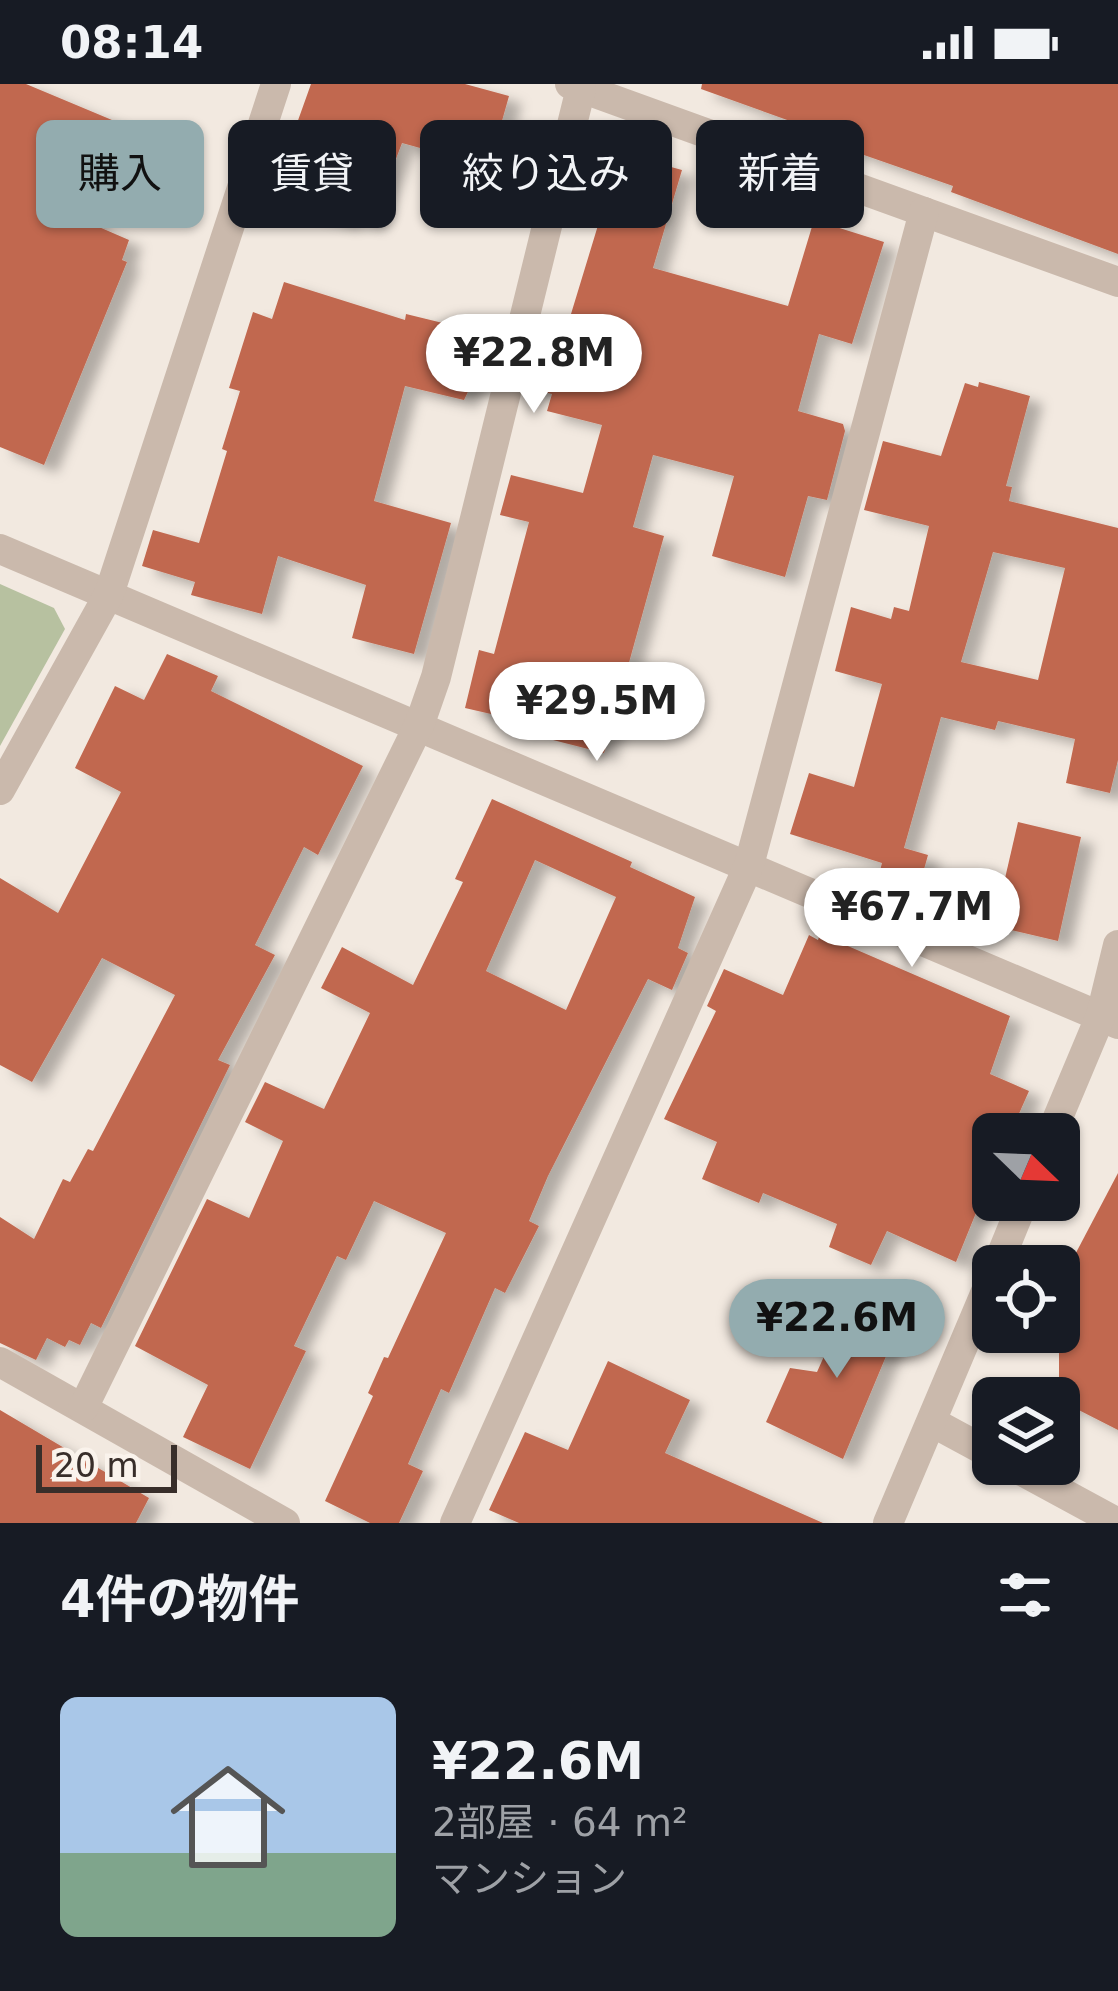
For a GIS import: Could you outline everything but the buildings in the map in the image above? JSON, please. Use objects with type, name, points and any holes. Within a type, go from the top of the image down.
[{"type":"street","points":[[0,790],[110,594],[276,84]]},
{"type":"street","points":[[83,1408],[420,723],[436,676],[576,86],[1118,282]]},
{"type":"street","points":[[455,1523],[748,865],[924,212]]},
{"type":"street","points":[[0,549],[420,723],[1109,1020]]},
{"type":"street","points":[[1062,1113],[1109,1020],[1118,945]]},
{"type":"street","points":[[887,1523],[972,1326]]},
{"type":"street","points":[[0,1362],[285,1523]]},
{"type":"street","points":[[932,1422],[972,1444]]},
{"type":"street","points":[[1048,1485],[1118,1523]]},
{"type":"green space","points":[[0,584],[54,608],[65,629],[0,746]]}]
